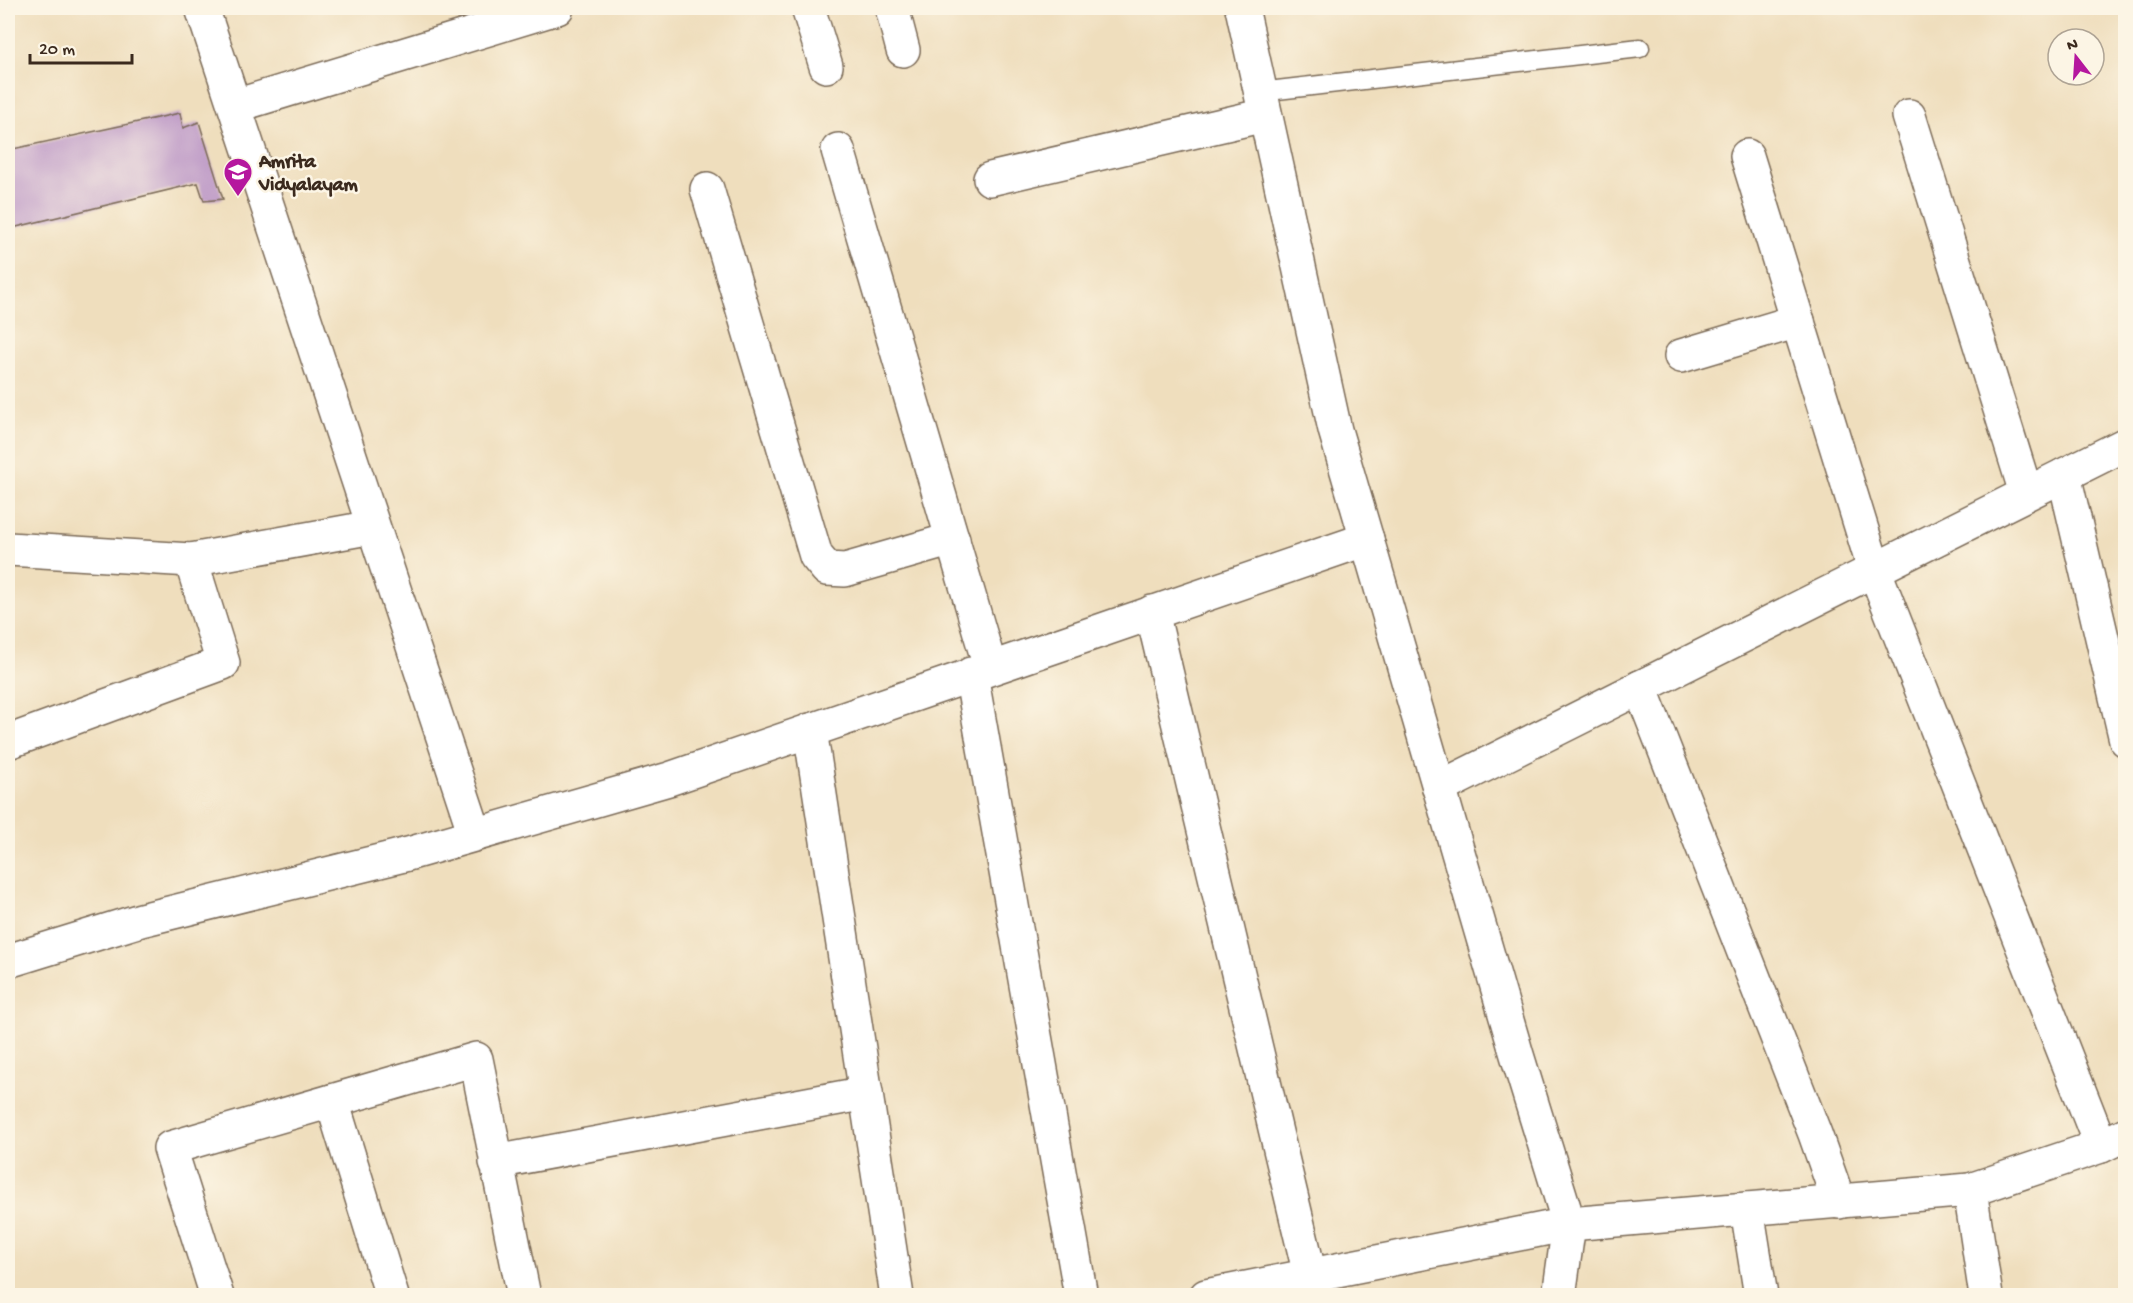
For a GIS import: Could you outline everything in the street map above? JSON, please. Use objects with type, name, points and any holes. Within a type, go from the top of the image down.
[{"type":"street","points":[[202,8],[475,834]]},
{"type":"street","points":[[235,106],[557,8]]},
{"type":"street","points":[[808,8],[826,66]]},
{"type":"street","points":[[892,8],[903,50]]},
{"type":"street","points":[[1242,8],[1335,430],[1569,1224],[1559,1296]]},
{"type":"street","points":[[990,179],[1263,103]]},
{"type":"street","points":[[1909,116],[2026,494]]},
{"type":"street","points":[[838,150],[953,539],[981,670],[1081,1296]]},
{"type":"street","points":[[1206,1296],[1569,1224],[1970,1191],[2113,1140],[1875,569],[1748,156]]},
{"type":"street","points":[[707,189],[816,556],[827,569],[845,570],[953,539]]},
{"type":"street","points":[[1681,356],[1798,321]]},
{"type":"street","points":[[1439,788],[2126,444]]},
{"type":"street","points":[[2064,475],[2126,740]]},
{"type":"street","points":[[8,549],[191,560],[373,527]]},
{"type":"street","points":[[8,961],[141,920],[396,856],[669,779],[1367,539]]},
{"type":"street","points":[[8,742],[223,663],[191,560]]},
{"type":"street","points":[[1152,612],[1310,1275]]},
{"type":"street","points":[[1640,687],[1815,1134],[1839,1202]]},
{"type":"street","points":[[810,730],[897,1296]]},
{"type":"street","points":[[217,1296],[170,1148],[476,1059],[524,1296]]},
{"type":"street","points":[[496,1162],[866,1093]]},
{"type":"street","points":[[332,1101],[392,1296]]},
{"type":"street","points":[[1970,1191],[1986,1296]]},
{"type":"street","points":[[1747,1209],[1761,1296]]},
{"type":"lane","points":[[1263,103],[1640,48]]},
{"type":"building","name":"Amrita Vidyalayam","points":[[180,113],[183,128],[199,122],[223,199],[204,201],[198,183],[8,229],[8,150]]},
{"type":"place","name":"Amrita Vidyalayam","points":[[238,198]]}]
